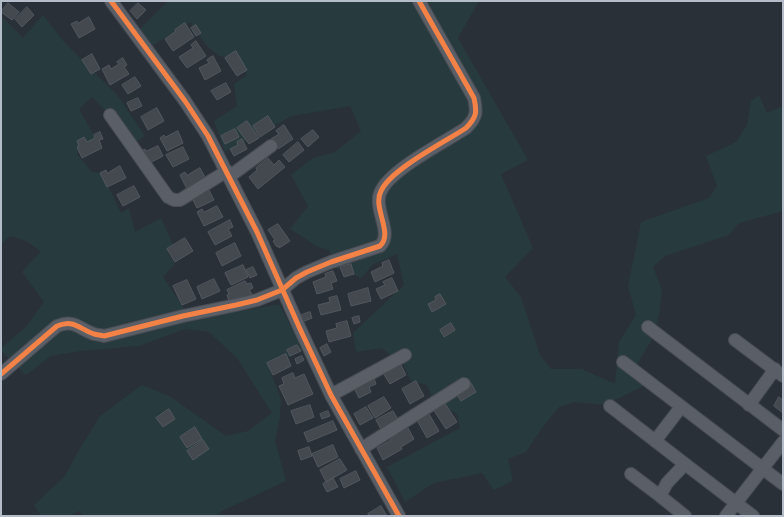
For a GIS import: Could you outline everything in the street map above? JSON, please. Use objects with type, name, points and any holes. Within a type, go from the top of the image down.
[{"type":"street","points":[[111,1],[185,101],[208,136],[257,232],[282,290],[332,395],[399,516]]},
{"type":"street","points":[[1,374],[57,326],[65,323],[74,324],[95,334],[104,336],[183,316],[236,305],[256,300],[282,290],[296,278],[307,272],[380,246],[385,233],[378,200],[386,182],[402,168],[466,128],[473,121],[476,114],[474,98],[419,1]]},
{"type":"street","points":[[110,115],[168,197],[174,200],[180,200],[228,174],[272,146]]},
{"type":"street","points":[[648,327],[783,430]]},
{"type":"street","points":[[735,340],[779,372],[749,405]]},
{"type":"street","points":[[332,395],[405,355]]},
{"type":"street","points":[[623,362],[783,484]]},
{"type":"street","points":[[361,449],[464,384]]},
{"type":"street","points":[[610,406],[753,516]]},
{"type":"street","points":[[655,441],[681,407]]},
{"type":"street","points":[[726,516],[763,470],[783,442]]},
{"type":"street","points":[[660,496],[667,483],[685,464]]},
{"type":"street","points":[[631,474],[685,516]]},
{"type":"green space","points":[[168,1],[479,1],[458,38],[528,160],[501,174],[533,248],[505,277],[521,297],[540,355],[551,369],[582,369],[615,384],[619,342],[636,315],[628,286],[641,222],[709,198],[717,186],[706,156],[736,142],[747,125],[751,101],[759,95],[767,113],[783,106],[783,211],[739,223],[729,235],[665,256],[653,267],[662,290],[659,315],[653,338],[631,374],[647,384],[605,405],[574,402],[559,407],[542,428],[526,452],[508,459],[513,481],[494,490],[482,473],[434,483],[405,502],[387,467],[460,428],[457,414],[433,399],[427,385],[411,381],[402,362],[381,348],[356,352],[353,333],[404,285],[397,254],[372,265],[362,278],[336,268],[329,250],[318,247],[290,229],[308,206],[291,175],[313,158],[335,152],[361,131],[350,106],[292,116],[225,152],[214,121],[237,106],[234,84],[247,75],[236,58],[219,56],[206,45],[190,22],[152,46],[140,29]]},
{"type":"green space","points":[[43,15],[65,43],[118,96],[145,136],[136,142],[92,97],[79,109],[95,137],[77,154],[92,172],[102,173],[121,213],[129,208],[135,232],[161,218],[173,245],[168,253],[175,264],[163,277],[192,320],[279,304],[303,350],[269,368],[281,399],[280,417],[275,441],[286,481],[222,511],[215,516],[83,516],[79,511],[69,516],[41,516],[34,505],[65,476],[100,416],[142,385],[171,397],[226,436],[248,431],[272,413],[237,358],[209,332],[185,329],[139,346],[80,351],[51,356],[26,375],[1,351],[1,348],[26,327],[44,302],[22,272],[41,251],[26,241],[10,236],[1,244],[1,16],[23,38]]},
{"type":"building","points":[[8,3],[19,12],[12,20],[1,12]]},
{"type":"building","points":[[138,3],[146,10],[137,19],[130,11]]},
{"type":"building","points":[[27,7],[34,15],[22,27],[15,19]]},
{"type":"building","points":[[89,17],[95,29],[79,38],[71,24],[77,21],[78,23]]},
{"type":"building","points":[[185,23],[194,37],[173,51],[165,39]]},
{"type":"building","points":[[196,25],[201,33],[196,36],[191,28]]},
{"type":"building","points":[[196,41],[206,56],[187,68],[179,57],[193,48],[191,45]]},
{"type":"building","points":[[236,51],[247,70],[237,76],[225,58]]},
{"type":"building","points":[[92,54],[100,69],[91,74],[82,60]]},
{"type":"building","points":[[213,56],[221,71],[205,80],[199,68],[209,63],[207,60]]},
{"type":"building","points":[[123,58],[127,65],[124,67],[129,74],[110,85],[102,69],[109,65],[111,69],[119,64],[117,62]]},
{"type":"building","points":[[135,77],[141,86],[128,94],[122,85]]},
{"type":"building","points":[[226,83],[231,92],[217,100],[211,91]]},
{"type":"building","points":[[138,98],[142,106],[131,111],[127,103]]},
{"type":"building","points":[[157,108],[164,121],[148,130],[141,117]]},
{"type":"building","points":[[268,116],[275,127],[260,137],[253,126]]},
{"type":"building","points":[[247,121],[259,138],[249,144],[237,128]]},
{"type":"building","points":[[284,125],[293,139],[278,149],[271,139],[279,134],[276,131]]},
{"type":"building","points":[[235,129],[239,137],[225,144],[221,136]]},
{"type":"building","points":[[313,130],[319,137],[308,147],[301,139]]},
{"type":"building","points":[[178,131],[183,143],[167,151],[160,138],[164,135],[165,137]]},
{"type":"building","points":[[100,132],[103,139],[99,140],[102,148],[82,158],[77,147],[79,146],[77,141],[84,137],[87,142],[95,138],[94,135]]},
{"type":"building","points":[[242,139],[247,149],[234,156],[230,149],[238,145],[237,142]]},
{"type":"building","points":[[298,142],[304,150],[289,162],[283,155]]},
{"type":"building","points":[[158,146],[163,156],[146,165],[139,152]]},
{"type":"building","points":[[183,147],[189,159],[173,167],[166,155]]},
{"type":"building","points":[[268,158],[274,165],[279,160],[285,167],[258,189],[249,177],[257,170],[256,168]]},
{"type":"building","points":[[120,166],[126,178],[107,187],[100,173],[106,170],[107,173]]},
{"type":"building","points":[[200,168],[206,179],[187,189],[180,175],[185,172],[187,175]]},
{"type":"building","points":[[134,186],[140,197],[123,206],[117,195]]},
{"type":"building","points":[[208,188],[214,200],[197,208],[191,196]]},
{"type":"building","points":[[217,206],[223,217],[204,226],[197,212],[202,209],[204,212]]},
{"type":"building","points":[[230,220],[233,227],[228,229],[232,236],[215,245],[208,232]]},
{"type":"building","points":[[278,224],[290,241],[279,248],[279,246],[277,247],[273,241],[275,240],[268,230]]},
{"type":"building","points":[[185,238],[193,251],[175,262],[167,249]]},
{"type":"building","points":[[235,243],[241,256],[222,266],[216,253]]},
{"type":"building","points":[[389,260],[394,273],[375,282],[371,272],[383,266],[382,263]]},
{"type":"building","points":[[351,264],[354,274],[344,277],[340,267]]},
{"type":"building","points":[[243,265],[248,277],[231,285],[225,273]]},
{"type":"building","points":[[253,267],[257,275],[250,278],[246,270]]},
{"type":"building","points":[[333,271],[337,281],[331,283],[333,289],[317,294],[313,282],[326,277],[325,274]]},
{"type":"building","points":[[392,278],[398,291],[381,299],[376,289],[385,285],[383,282]]},
{"type":"building","points":[[214,279],[220,291],[202,299],[197,287]]},
{"type":"building","points":[[187,280],[196,299],[182,305],[173,286]]},
{"type":"building","points":[[245,281],[247,284],[251,283],[253,288],[249,290],[252,294],[233,303],[229,301],[227,295],[229,294],[227,290]]},
{"type":"building","points":[[368,288],[371,301],[351,306],[348,294]]},
{"type":"building","points":[[440,294],[446,304],[432,312],[428,304],[436,300],[435,297]]},
{"type":"building","points":[[337,296],[341,310],[321,315],[318,305],[330,302],[329,298]]},
{"type":"building","points":[[310,312],[312,318],[302,322],[299,316]]},
{"type":"building","points":[[359,316],[360,322],[354,324],[352,318]]},
{"type":"building","points":[[347,321],[351,336],[329,342],[326,331],[337,328],[336,324]]},
{"type":"building","points":[[451,323],[455,330],[444,337],[440,330]]},
{"type":"building","points":[[327,344],[331,352],[324,356],[320,348]]},
{"type":"building","points":[[297,345],[301,351],[290,356],[287,350]]},
{"type":"building","points":[[286,354],[291,366],[273,375],[267,363]]},
{"type":"building","points":[[302,356],[304,360],[297,364],[295,359]]},
{"type":"building","points":[[400,363],[406,375],[390,384],[383,373]]},
{"type":"building","points":[[293,373],[295,378],[304,374],[313,394],[288,405],[279,386],[284,384],[282,378]]},
{"type":"building","points":[[373,376],[376,384],[369,387],[371,392],[359,398],[354,388]]},
{"type":"building","points":[[416,381],[424,396],[410,404],[402,389]]},
{"type":"building","points":[[471,383],[476,392],[461,401],[456,393]]},
{"type":"building","points":[[384,397],[391,408],[375,418],[368,406]]},
{"type":"building","points":[[779,397],[783,400],[783,413],[774,406]]},
{"type":"building","points":[[444,402],[457,422],[446,429],[433,409]]},
{"type":"building","points":[[310,405],[314,417],[296,424],[291,411]]},
{"type":"building","points":[[366,407],[373,418],[360,425],[354,414]]},
{"type":"building","points":[[169,409],[175,419],[163,427],[156,418]]},
{"type":"building","points":[[328,411],[330,416],[322,419],[320,414]]},
{"type":"building","points":[[393,411],[399,421],[382,431],[376,420]]},
{"type":"building","points":[[429,414],[439,431],[427,438],[418,422]]},
{"type":"building","points":[[333,421],[337,430],[308,442],[304,433]]},
{"type":"building","points":[[195,427],[202,439],[187,448],[180,437]]},
{"type":"building","points":[[408,428],[414,439],[401,447],[402,449],[383,460],[377,448]]},
{"type":"building","points":[[203,440],[209,449],[193,460],[187,451]]},
{"type":"building","points":[[333,445],[338,457],[318,467],[312,454]]},
{"type":"building","points":[[309,447],[312,456],[301,460],[298,451]]},
{"type":"building","points":[[340,459],[347,470],[326,482],[320,470]]},
{"type":"building","points":[[356,471],[360,480],[344,488],[340,479]]},
{"type":"building","points":[[333,478],[338,487],[327,492],[323,484]]},
{"type":"building","points":[[381,506],[387,516],[369,516],[368,514]]},
{"type":"cycle path","points":[[111,1],[185,101],[208,136],[257,232],[331,395],[399,516]]},
{"type":"cycle path","points":[[1,374],[57,326],[63,324],[73,324],[94,334],[104,336],[183,316],[257,300],[282,290],[296,278],[307,272],[331,262],[380,246],[384,241],[385,234],[379,205],[381,191],[396,174],[419,156],[466,128],[472,121],[475,114],[476,107],[474,98],[419,1]]}]
